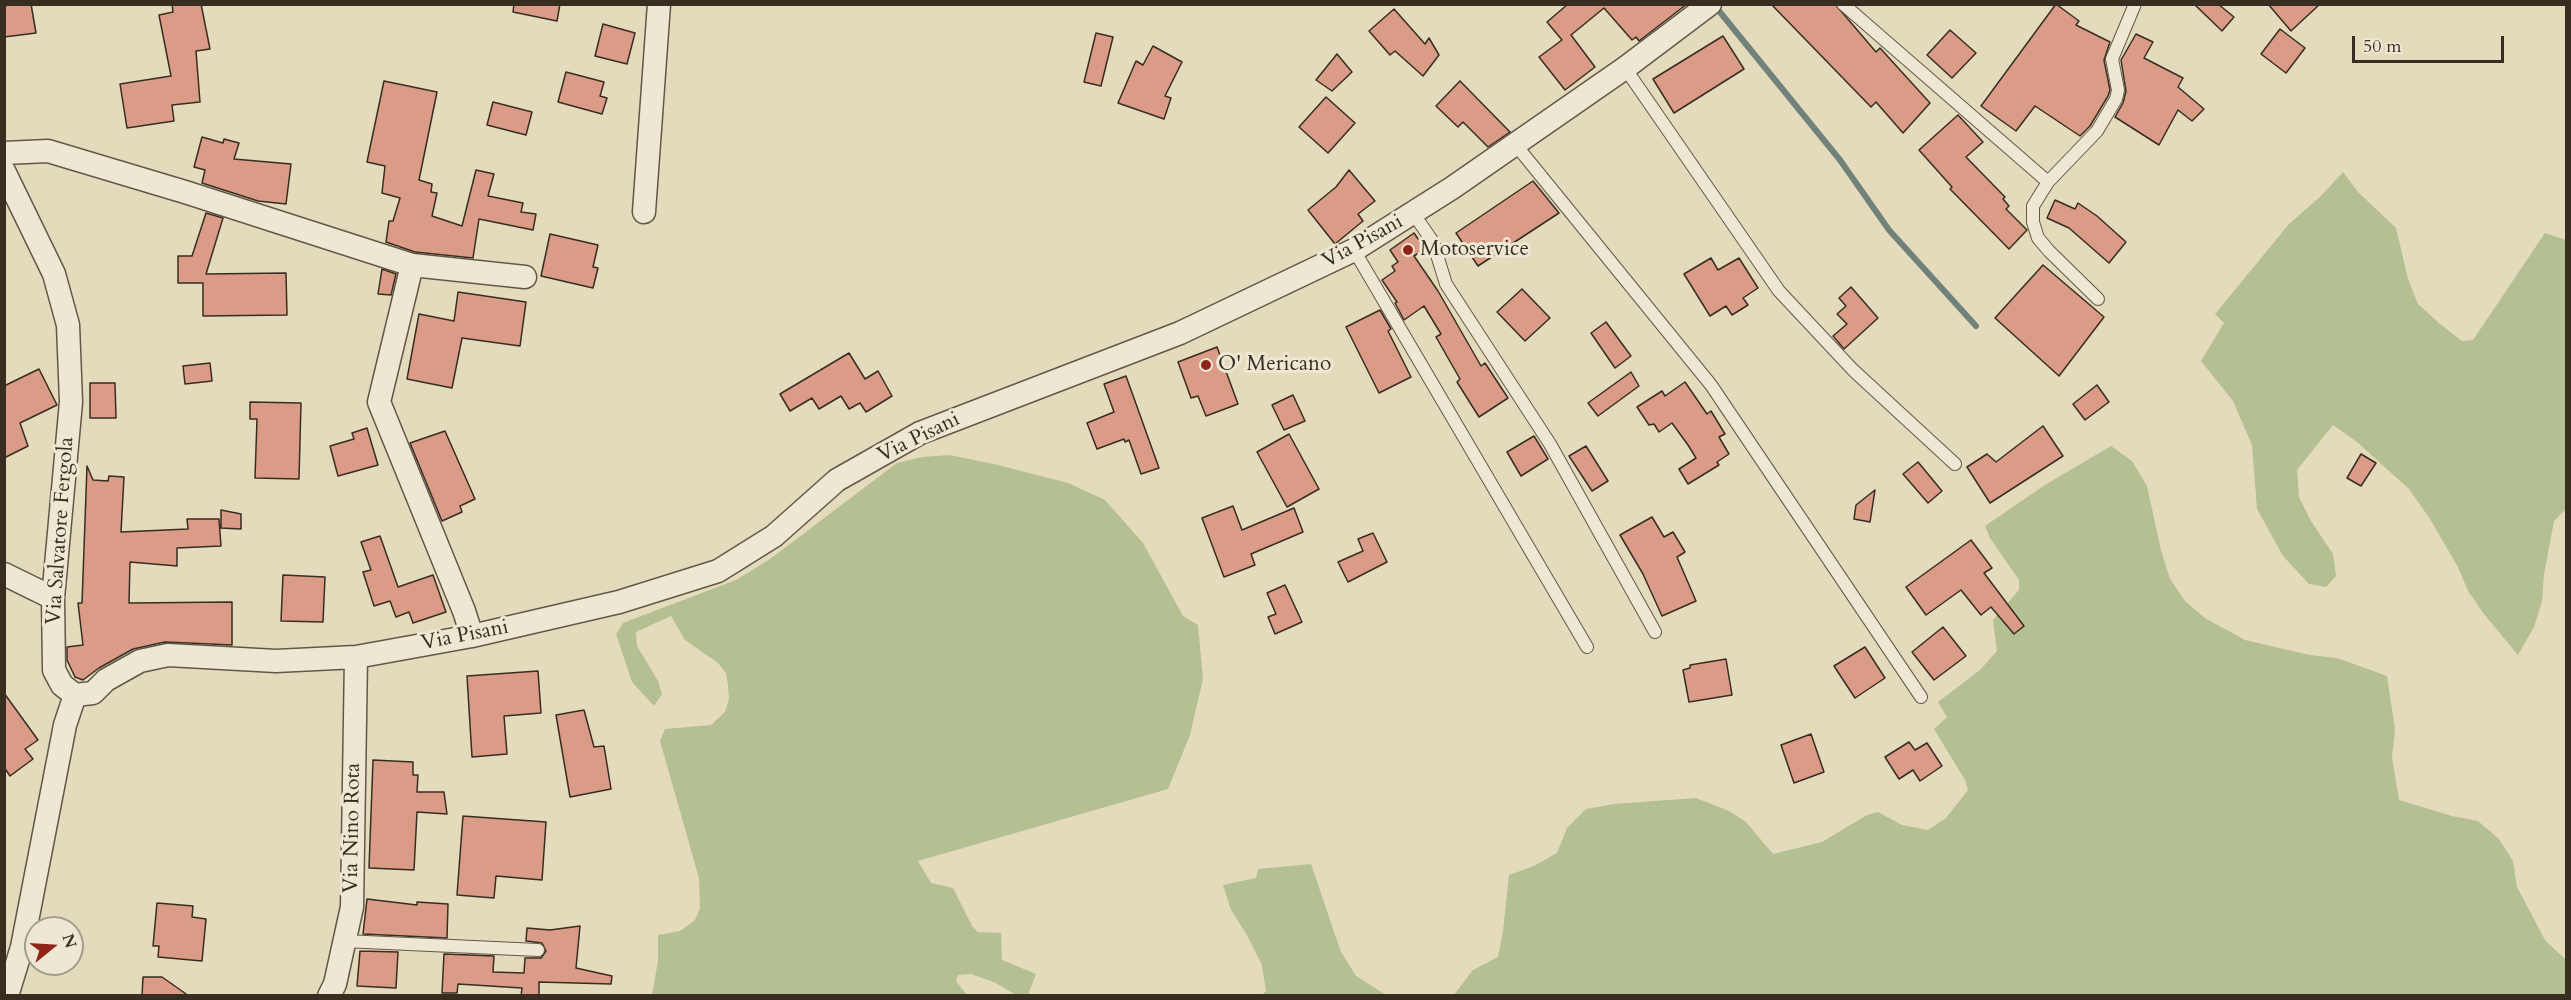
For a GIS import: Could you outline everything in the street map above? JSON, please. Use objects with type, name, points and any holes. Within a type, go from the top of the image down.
[{"type":"street","points":[[644,212],[658,4]]},
{"type":"street","name":"Via Pisani","points":[[75,695],[93,693],[106,680],[140,661],[168,655],[276,661],[356,657],[472,636],[619,602],[718,571],[774,536],[837,480],[920,432],[1180,333],[1354,250],[1413,213],[1625,68],[1703,7]]},
{"type":"street","points":[[4,153],[48,151],[185,192],[412,265],[525,277]]},
{"type":"street","name":"Via Salvatore Fergola","points":[[4,171],[54,274],[68,325],[71,402],[52,598],[54,670],[62,685],[75,695]]},
{"type":"street","points":[[412,265],[379,402],[460,600],[472,636]]},
{"type":"street","points":[[4,574],[52,598]]},
{"type":"street","name":"Via Nino Rota","points":[[329,996],[335,984],[352,907],[356,657]]},
{"type":"street","points":[[7,996],[9,971],[22,947],[65,725],[75,695]]},
{"type":"lane","points":[[1843,4],[2048,183]]},
{"type":"lane","points":[[2098,299],[2038,238],[2033,222],[2033,206],[2048,183],[2097,131],[2116,99],[2118,90],[2112,59],[2135,4]]},
{"type":"lane","points":[[1625,68],[1779,291],[1853,370],[1955,464]]},
{"type":"lane","points":[[1515,144],[1711,385],[1921,697]]},
{"type":"lane","points":[[1413,213],[1433,242],[1446,284],[1550,444],[1655,632]]},
{"type":"lane","points":[[1354,250],[1587,647]]},
{"type":"lane","points":[[344,941],[538,950]]},
{"type":"green space","points":[[2343,172],[2358,192],[2396,228],[2408,279],[2418,304],[2462,341],[2473,340],[2545,233],[2566,240],[2566,509],[2554,521],[2544,574],[2542,601],[2534,627],[2518,655],[2468,591],[2458,567],[2430,519],[2409,489],[2357,442],[2333,425],[2297,470],[2299,497],[2311,521],[2333,554],[2336,576],[2326,587],[2309,584],[2283,556],[2257,509],[2252,445],[2233,401],[2201,361],[2224,323],[2215,314],[2289,224],[2321,196]]},
{"type":"green space","points":[[2111,446],[2132,461],[2147,486],[2170,579],[2185,601],[2205,618],[2245,640],[2310,655],[2337,658],[2387,676],[2395,730],[2392,757],[2399,800],[2452,816],[2478,821],[2499,839],[2513,861],[2517,887],[2545,940],[2566,960],[2566,996],[1453,996],[1473,970],[1498,957],[1509,875],[1534,866],[1557,853],[1567,828],[1586,809],[1614,804],[1696,798],[1729,811],[1746,822],[1773,854],[1822,842],[1867,815],[1878,812],[1902,825],[1928,830],[1946,818],[1968,790],[1965,780],[1934,729],[1947,717],[1938,702],[1980,670],[1997,651],[1993,620],[2019,590],[2019,580],[1990,538],[1985,526],[2045,485]]},
{"type":"green space","points":[[950,455],[1068,483],[1105,500],[1143,543],[1183,616],[1198,625],[1203,679],[1190,735],[1168,789],[918,861],[931,883],[953,888],[972,926],[978,932],[1001,933],[1002,960],[1036,974],[1028,995],[1016,995],[996,983],[971,974],[958,975],[956,981],[967,995],[652,995],[658,961],[658,935],[680,931],[695,920],[700,908],[699,878],[660,741],[665,729],[711,725],[725,712],[729,699],[728,686],[726,673],[718,663],[685,640],[671,616],[636,632],[637,646],[658,681],[662,694],[654,706],[632,682],[616,634],[623,623],[736,580],[770,559],[897,463],[922,457]]},
{"type":"green space","points":[[1311,864],[1341,952],[1356,976],[1386,995],[1262,995],[1266,991],[1262,965],[1231,910],[1223,885],[1256,878],[1258,869]]},
{"type":"building","points":[[31,4],[36,33],[4,37],[4,6]]},
{"type":"building","points":[[172,4],[201,4],[210,49],[196,51],[200,102],[172,105],[174,121],[127,128],[120,84],[171,76],[159,15],[173,12]]},
{"type":"building","points":[[514,4],[560,4],[557,21],[513,12]]},
{"type":"building","points":[[1568,4],[1687,4],[1639,41],[1636,37],[1632,40],[1604,8],[1571,35],[1595,67],[1565,90],[1539,57],[1562,40],[1547,22]]},
{"type":"building","points":[[1771,4],[1835,4],[1876,52],[1880,48],[1930,103],[1903,133],[1876,102],[1871,107]]},
{"type":"building","points":[[2056,4],[2079,21],[2076,25],[2110,42],[2104,60],[2110,90],[2090,126],[2080,136],[2035,106],[2016,131],[1981,106]]},
{"type":"building","points":[[2194,4],[2218,4],[2234,17],[2222,31]]},
{"type":"building","points":[[2268,4],[2320,4],[2291,31]]},
{"type":"building","points":[[1394,9],[1425,44],[1429,38],[1439,55],[1423,76],[1395,51],[1390,55],[1369,31]]},
{"type":"building","points":[[603,24],[635,33],[627,64],[595,56]]},
{"type":"building","points":[[2280,29],[2305,48],[2286,73],[2261,54]]},
{"type":"building","points":[[1950,30],[1976,53],[1952,78],[1927,55]]},
{"type":"building","points":[[1096,33],[1113,37],[1101,86],[1084,82]]},
{"type":"building","points":[[2136,34],[2153,42],[2144,58],[2183,78],[2178,87],[2204,109],[2192,121],[2178,110],[2159,145],[2115,117],[2123,103],[2126,91],[2121,60]]},
{"type":"building","points":[[1723,36],[1744,69],[1674,113],[1653,79]]},
{"type":"building","points":[[1153,46],[1182,62],[1165,96],[1171,98],[1164,119],[1118,103],[1136,61],[1143,65]]},
{"type":"building","points":[[1337,54],[1352,72],[1332,91],[1316,80]]},
{"type":"building","points":[[566,72],[604,82],[600,96],[607,98],[602,114],[558,102]]},
{"type":"building","points":[[384,81],[437,92],[419,180],[432,184],[431,192],[437,193],[432,216],[462,226],[476,170],[494,174],[488,196],[523,203],[521,212],[536,214],[533,230],[479,219],[473,258],[415,252],[386,242],[389,221],[393,221],[400,198],[382,193],[385,166],[367,162]]},
{"type":"building","points":[[1460,81],[1510,132],[1488,147],[1463,122],[1458,127],[1436,106]]},
{"type":"building","points":[[1326,97],[1355,123],[1328,153],[1299,127]]},
{"type":"building","points":[[493,102],[532,112],[526,135],[487,125]]},
{"type":"building","points":[[1958,115],[1983,142],[1966,157],[2005,197],[2003,199],[2009,206],[2006,209],[2027,230],[2009,249],[1950,189],[1952,187],[1919,150]]},
{"type":"building","points":[[202,137],[223,143],[224,139],[239,143],[234,159],[291,164],[286,204],[258,201],[202,183],[205,170],[194,167]]},
{"type":"building","points":[[1349,170],[1375,201],[1358,214],[1363,221],[1335,244],[1308,210],[1336,187]]},
{"type":"building","points":[[1533,181],[1559,213],[1478,266],[1456,233]]},
{"type":"building","points":[[2055,200],[2075,209],[2078,203],[2097,216],[2126,242],[2109,263],[2069,228],[2047,218]]},
{"type":"building","points":[[206,213],[223,218],[206,274],[286,273],[287,315],[203,316],[203,283],[178,283],[178,256],[192,256]]},
{"type":"building","points":[[1414,233],[1425,249],[1414,256],[1438,291],[1481,366],[1485,363],[1508,398],[1479,417],[1457,382],[1460,379],[1436,337],[1441,334],[1424,306],[1404,320],[1395,303],[1397,302],[1382,280],[1395,271],[1392,266],[1398,262],[1390,250]]},
{"type":"building","points":[[550,234],[598,245],[593,267],[598,268],[593,288],[541,276]]},
{"type":"building","points":[[1711,258],[1718,270],[1739,258],[1758,288],[1743,298],[1748,305],[1732,315],[1726,306],[1710,316],[1684,274]]},
{"type":"building","points":[[2043,265],[2104,317],[2059,376],[1995,318]]},
{"type":"building","points":[[382,269],[396,274],[391,295],[378,294]]},
{"type":"building","points":[[1851,287],[1878,318],[1844,349],[1833,336],[1847,324],[1837,314],[1846,306],[1839,298]]},
{"type":"building","points":[[1522,289],[1550,318],[1525,341],[1497,312]]},
{"type":"building","points":[[458,292],[526,302],[520,346],[462,338],[452,388],[407,379],[419,314],[454,321]]},
{"type":"building","points":[[1380,310],[1391,329],[1388,331],[1411,377],[1379,393],[1346,327]]},
{"type":"building","points":[[1606,322],[1631,356],[1615,368],[1591,333]]},
{"type":"building","points":[[1217,347],[1238,404],[1206,416],[1198,396],[1191,398],[1178,362]]},
{"type":"building","points":[[849,353],[865,379],[878,371],[892,396],[866,412],[860,403],[849,409],[841,396],[819,409],[812,398],[790,411],[780,394]]},
{"type":"building","points":[[210,363],[212,381],[185,384],[183,366]]},
{"type":"building","points":[[39,369],[57,405],[20,423],[28,446],[4,458],[4,386]]},
{"type":"building","points":[[1631,372],[1639,386],[1598,416],[1588,403]]},
{"type":"building","points":[[1126,376],[1159,468],[1141,474],[1129,440],[1125,442],[1124,439],[1097,449],[1087,423],[1114,412],[1104,384]]},
{"type":"building","points":[[1685,382],[1707,414],[1711,411],[1725,434],[1719,437],[1729,454],[1717,462],[1719,465],[1688,484],[1679,469],[1696,458],[1688,445],[1672,423],[1659,432],[1654,424],[1649,425],[1637,407],[1662,391],[1665,396]]},
{"type":"building","points":[[90,383],[115,383],[116,418],[90,418]]},
{"type":"building","points":[[2097,385],[2109,402],[2085,420],[2073,404]]},
{"type":"building","points":[[1293,395],[1305,421],[1284,430],[1272,405]]},
{"type":"building","points":[[250,402],[301,403],[299,479],[255,478],[257,419],[250,419]]},
{"type":"building","points":[[2043,426],[2063,456],[1990,503],[1967,467],[1987,454],[1996,462]]},
{"type":"building","points":[[367,428],[378,465],[338,476],[330,446],[354,439],[352,433]]},
{"type":"building","points":[[445,431],[475,499],[460,506],[462,512],[442,521],[410,443]]},
{"type":"building","points":[[1289,434],[1319,489],[1287,507],[1257,452]]},
{"type":"building","points":[[1534,436],[1548,459],[1521,476],[1507,452]]},
{"type":"building","points":[[1586,446],[1608,481],[1592,491],[1569,456]]},
{"type":"building","points":[[2361,454],[2376,463],[2361,486],[2347,478]]},
{"type":"building","points":[[1918,462],[1942,491],[1928,503],[1903,474]]},
{"type":"building","points":[[87,466],[93,480],[108,481],[109,476],[124,477],[121,532],[188,529],[187,519],[219,519],[221,546],[177,548],[177,566],[130,562],[129,603],[232,602],[232,645],[165,642],[133,649],[83,680],[75,677],[67,660],[67,647],[83,645],[78,603],[82,603]]},
{"type":"building","points":[[1875,490],[1870,522],[1854,519],[1856,505]]},
{"type":"building","points":[[1233,506],[1242,530],[1294,508],[1303,532],[1251,554],[1255,565],[1224,577],[1202,518]]},
{"type":"building","points":[[221,510],[241,514],[241,529],[221,528]]},
{"type":"building","points":[[1652,517],[1664,537],[1673,532],[1685,552],[1677,557],[1696,601],[1662,616],[1643,574],[1620,535]]},
{"type":"building","points":[[1373,533],[1387,562],[1348,582],[1338,562],[1363,551],[1358,539]]},
{"type":"building","points":[[380,536],[398,587],[433,575],[446,612],[413,623],[409,612],[396,617],[390,601],[374,606],[363,572],[371,570],[361,542]]},
{"type":"building","points":[[1971,540],[1992,568],[1984,573],[2024,626],[2014,634],[1991,607],[1981,615],[1961,590],[1926,615],[1906,587]]},
{"type":"building","points":[[283,575],[325,577],[323,622],[281,621]]},
{"type":"building","points":[[1285,585],[1302,622],[1275,634],[1268,617],[1276,614],[1267,593]]},
{"type":"building","points":[[1943,627],[1966,656],[1934,680],[1912,652]]},
{"type":"building","points":[[1865,647],[1885,678],[1855,698],[1834,666]]},
{"type":"building","points":[[1726,659],[1732,695],[1689,702],[1683,670],[1690,668],[1690,665]]},
{"type":"building","points":[[538,671],[541,713],[504,716],[507,754],[472,757],[467,676]]},
{"type":"building","points":[[4,693],[38,740],[25,749],[33,759],[10,776],[4,767]]},
{"type":"building","points":[[584,710],[594,747],[604,746],[611,789],[570,797],[556,715]]},
{"type":"building","points":[[1811,734],[1824,772],[1794,783],[1781,745]]},
{"type":"building","points":[[1909,742],[1915,750],[1927,743],[1942,766],[1920,781],[1913,770],[1899,779],[1885,757]]},
{"type":"building","points":[[373,760],[413,762],[413,775],[418,775],[417,792],[444,792],[447,814],[417,812],[414,870],[369,868]]},
{"type":"building","points":[[463,816],[546,822],[542,880],[496,876],[494,898],[457,895]]},
{"type":"building","points":[[367,899],[417,905],[417,902],[448,904],[447,938],[363,934]]},
{"type":"building","points":[[157,903],[193,906],[192,917],[206,919],[202,961],[158,957],[159,946],[153,946]]},
{"type":"building","points":[[580,926],[576,968],[612,976],[611,984],[539,982],[539,996],[521,996],[522,988],[458,984],[457,993],[442,993],[444,954],[494,956],[493,972],[524,973],[525,958],[541,958],[546,951],[542,943],[526,941],[527,928],[550,930]]},
{"type":"building","points":[[360,951],[398,952],[396,988],[357,986]]},
{"type":"building","points":[[143,977],[162,977],[189,996],[142,996]]},
{"type":"waterway","points":[[1715,6],[1840,160],[1889,230],[1976,326]]},
{"type":"place","name":"Motoservice","points":[[1408,250]]},
{"type":"place","name":"O' Mericano","points":[[1206,365]]}]
